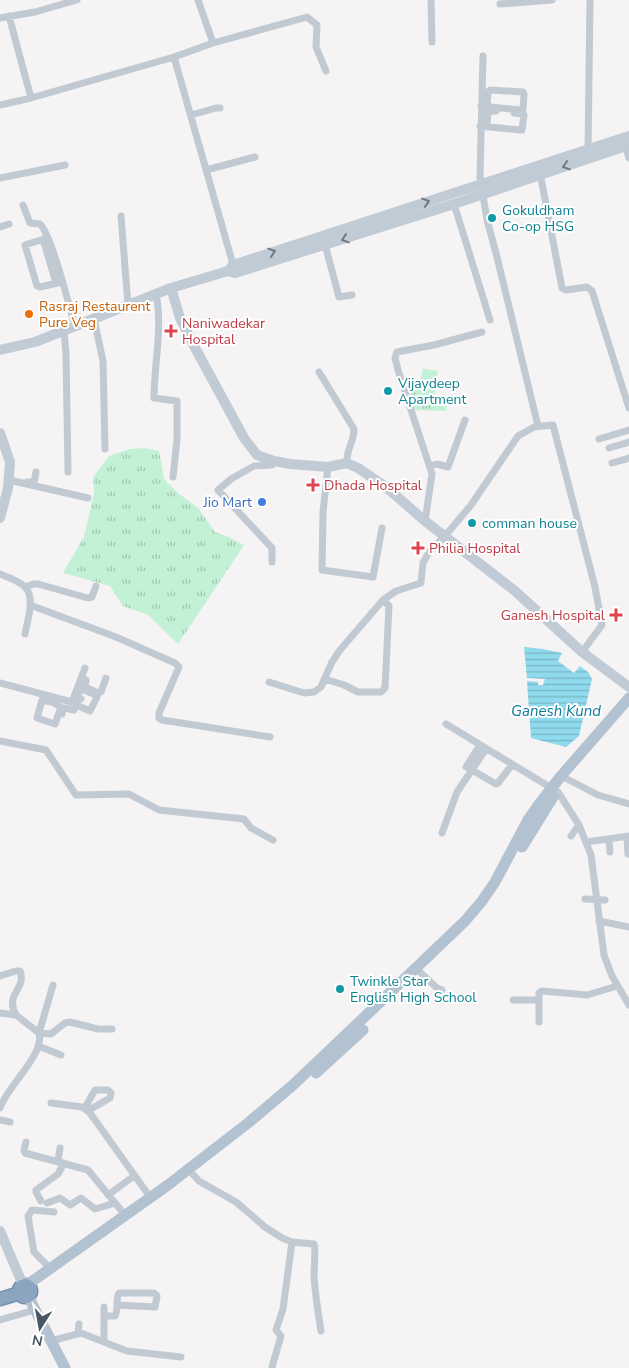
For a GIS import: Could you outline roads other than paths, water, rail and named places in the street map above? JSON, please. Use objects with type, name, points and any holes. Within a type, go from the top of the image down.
[{"type":"highway","points":[[0,1299],[26,1290]]},
{"type":"main road","points":[[0,350],[35,342],[171,288],[402,216],[626,141]]},
{"type":"main road","points":[[402,216],[454,204],[482,189]]},
{"type":"main road","points":[[171,288],[180,318],[244,438],[257,455],[274,461],[328,467],[347,463],[358,468],[386,487],[425,521],[515,591],[582,652],[629,687]]},
{"type":"main road","points":[[0,433],[10,462],[9,479],[0,518]]},
{"type":"main road","points":[[405,983],[421,973],[480,913],[585,740],[629,698]]},
{"type":"main road","points":[[26,1290],[86,1253],[190,1171],[360,1027],[405,983],[482,901],[495,882],[528,820],[554,790],[567,780],[629,708]]},
{"type":"main road","points":[[26,1290],[51,1269],[125,1215],[190,1171]]},
{"type":"main road","points":[[0,1232],[35,1310],[65,1368]]},
{"type":"street","points":[[0,18],[34,12],[77,0]]},
{"type":"street","points":[[198,0],[213,43]]},
{"type":"street","points":[[431,0],[432,42]]},
{"type":"street","points":[[500,4],[552,0]]},
{"type":"street","points":[[588,154],[590,0]]},
{"type":"street","points":[[9,16],[31,98]]},
{"type":"street","points":[[0,105],[174,57],[213,43],[307,16],[317,25],[316,47],[326,71]]},
{"type":"street","points":[[483,56],[484,126],[482,189],[487,220],[538,426]]},
{"type":"street","points":[[174,57],[232,270]]},
{"type":"street","points":[[490,90],[523,92],[524,94],[523,109],[520,110],[484,106],[490,90]]},
{"type":"street","points":[[190,116],[220,108]]},
{"type":"street","points":[[490,110],[523,114],[522,130],[484,126],[488,111],[490,110]]},
{"type":"street","points":[[626,141],[629,158]]},
{"type":"street","points":[[206,170],[255,157]]},
{"type":"street","points":[[0,178],[65,165]]},
{"type":"street","points":[[539,170],[562,288],[566,290],[588,287],[592,290],[629,408]]},
{"type":"street","points":[[454,204],[490,320]]},
{"type":"street","points":[[24,205],[30,223],[42,226],[75,326]]},
{"type":"street","points":[[121,216],[128,305]]},
{"type":"street","points":[[0,227],[9,224]]},
{"type":"street","points":[[45,238],[26,243],[25,245],[37,286],[40,288],[59,282]]},
{"type":"street","points":[[324,240],[339,297],[352,295]]},
{"type":"street","points":[[156,294],[159,308],[159,326],[154,398],[178,401],[173,477]]},
{"type":"street","points":[[94,319],[102,361],[105,449]]},
{"type":"street","points":[[64,331],[68,472]]},
{"type":"street","points":[[425,521],[432,474],[422,448],[395,358],[397,352],[434,345],[482,332]]},
{"type":"street","points":[[319,372],[354,429],[354,438],[346,454],[347,463]]},
{"type":"street","points":[[430,466],[437,464],[448,467],[465,420]]},
{"type":"street","points":[[269,682],[304,693],[314,692],[322,687],[332,662],[340,650],[383,600],[396,591],[421,583],[423,563],[429,552],[471,505],[518,436],[538,426],[554,425],[595,587],[602,625],[582,652]]},
{"type":"street","points":[[599,439],[629,430]]},
{"type":"street","points":[[609,448],[629,442]]},
{"type":"street","points":[[612,463],[629,458]]},
{"type":"street","points":[[272,562],[272,548],[218,490],[254,466],[272,465],[274,461]]},
{"type":"street","points":[[328,467],[323,512],[322,570],[373,577],[382,528]]},
{"type":"street","points":[[9,479],[33,483],[36,472]]},
{"type":"street","points":[[9,479],[88,498]]},
{"type":"street","points":[[0,574],[26,588],[29,594],[30,605],[25,634]]},
{"type":"street","points":[[26,588],[33,584],[38,584],[88,598],[92,597],[96,586]]},
{"type":"street","points":[[325,679],[358,692],[381,692],[385,688],[389,606],[383,600]]},
{"type":"street","points":[[30,605],[116,637],[175,663],[179,667],[159,713],[159,718],[162,720],[270,738]]},
{"type":"street","points":[[74,710],[87,670]]},
{"type":"street","points":[[84,679],[85,687],[101,692],[106,678]]},
{"type":"street","points":[[0,683],[53,699],[76,699]]},
{"type":"street","points":[[61,721],[63,709],[66,708],[84,713]]},
{"type":"street","points":[[446,724],[554,790],[580,825],[591,855],[601,900],[598,921],[604,955],[617,986],[629,1005]]},
{"type":"street","points":[[0,741],[46,750],[76,795],[129,794],[159,810],[244,819],[251,828],[273,840]]},
{"type":"street","points":[[442,833],[457,792],[483,747]]},
{"type":"street","points":[[469,769],[496,784],[512,765]]},
{"type":"street","points":[[567,780],[598,795],[629,804]]},
{"type":"street","points":[[571,836],[580,825]]},
{"type":"street","points":[[586,842],[628,837],[628,854]]},
{"type":"street","points":[[609,839],[610,852]]},
{"type":"street","points":[[585,899],[601,900]]},
{"type":"street","points":[[598,921],[629,927]]},
{"type":"street","points":[[0,976],[20,971],[22,974],[20,987],[14,994],[13,999],[14,1011],[16,1015],[38,1033],[51,1034],[65,1023],[70,1022],[98,1029],[112,1029]]},
{"type":"street","points":[[421,973],[437,988],[442,990]]},
{"type":"street","points":[[0,1108],[3,1098],[33,1057],[38,1046],[38,1033],[53,985]]},
{"type":"street","points":[[539,1022],[539,993],[587,995],[617,986]]},
{"type":"street","points":[[513,1000],[539,1000]]},
{"type":"street","points":[[0,1013],[16,1015]]},
{"type":"street","points":[[38,1046],[61,1055]]},
{"type":"street","points":[[51,1103],[87,1108],[150,1197]]},
{"type":"street","points":[[0,1120],[10,1122]]},
{"type":"street","points":[[26,1142],[25,1153],[88,1170],[125,1215]]},
{"type":"street","points":[[60,1148],[61,1162],[58,1174],[36,1190],[44,1202],[60,1198],[70,1205],[81,1198],[95,1209],[115,1203]]},
{"type":"street","points":[[190,1171],[200,1181],[236,1202],[265,1227],[282,1238],[292,1242],[314,1244],[316,1248],[314,1259],[315,1282],[321,1331]]},
{"type":"street","points":[[108,1195],[134,1176]]},
{"type":"street","points":[[51,1269],[34,1252],[28,1216],[32,1210],[54,1212]]},
{"type":"street","points":[[272,1367],[281,1336],[276,1330],[283,1309],[292,1242]]},
{"type":"street","points":[[104,1316],[115,1316],[117,1314],[117,1305],[119,1292],[154,1293],[157,1296],[155,1307],[117,1305]]},
{"type":"street","points":[[104,1307],[104,1342]]},
{"type":"street","points":[[0,1320],[35,1310]]},
{"type":"street","points":[[78,1333],[79,1324]]},
{"type":"street","points":[[52,1341],[78,1333],[127,1351],[181,1357]]},
{"type":"water","name":"Ganesh Kund","points":[[524,647],[562,653],[558,661],[574,673],[580,666],[588,672],[592,679],[579,736],[566,747],[531,738],[527,681],[538,682],[538,685],[543,685],[545,679],[527,678]]},
{"type":"place","name":"Gokuldham Co-op HSG","points":[[492,218]]},
{"type":"place","name":"Rasraj Restaurent Pure Veg","points":[[29,314]]},
{"type":"place","name":"Naniwadekar Hospital","points":[[171,331]]},
{"type":"place","name":"Vijaydeep Apartment","points":[[388,391]]},
{"type":"place","name":"Dhada Hospital","points":[[313,485]]},
{"type":"place","name":"Jio Mart","points":[[262,502]]},
{"type":"place","name":"comman house","points":[[472,523]]},
{"type":"place","name":"Philia Hospital","points":[[418,548]]},
{"type":"place","name":"Ganesh Hospital","points":[[616,615]]},
{"type":"place","name":"Twinkle Star English High School","points":[[340,989]]}]
